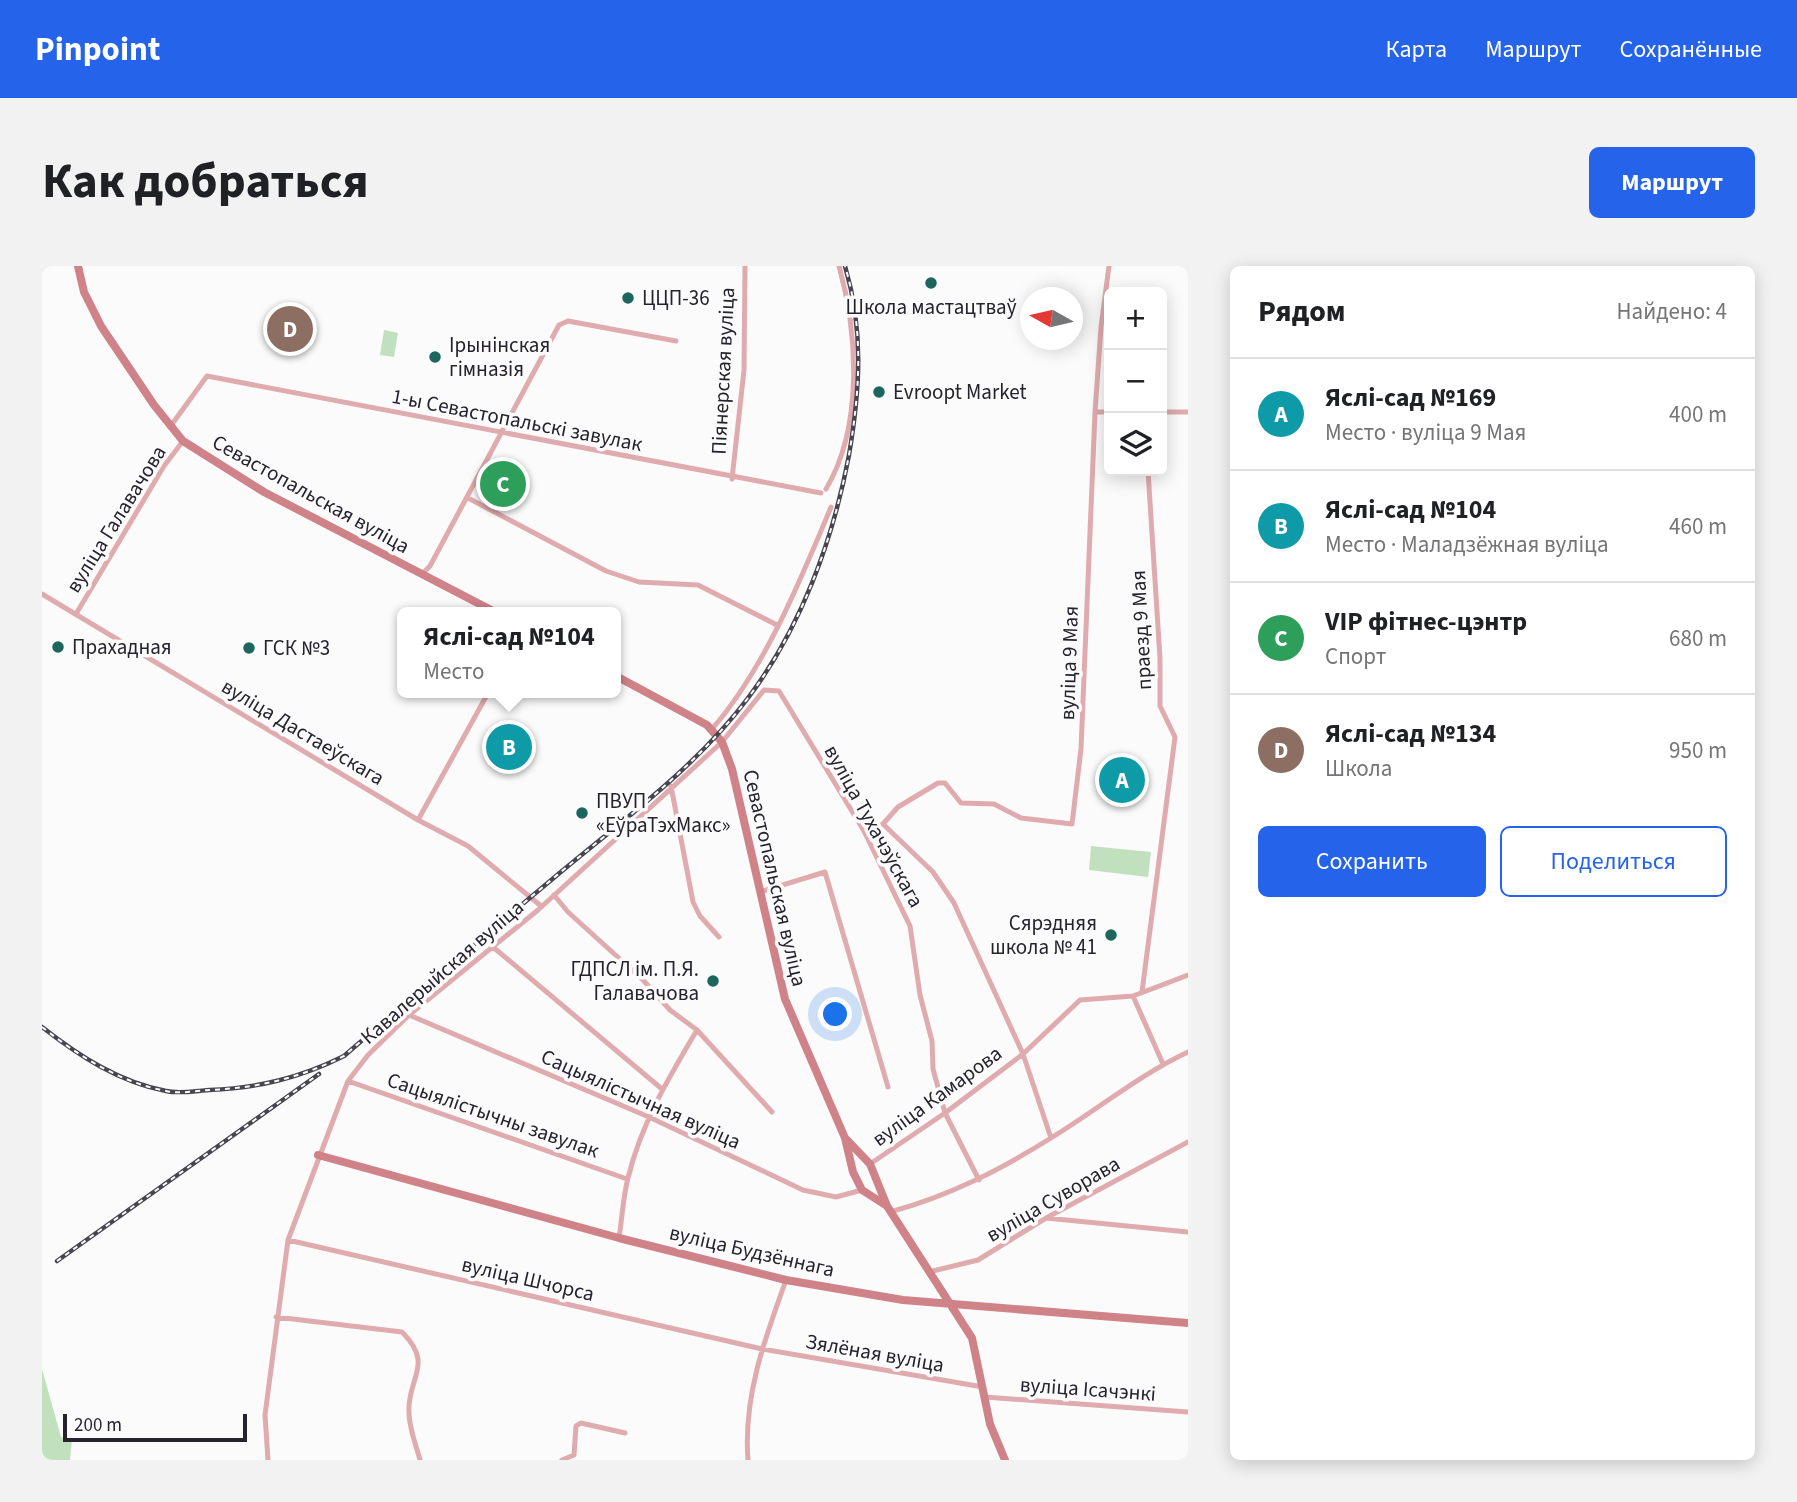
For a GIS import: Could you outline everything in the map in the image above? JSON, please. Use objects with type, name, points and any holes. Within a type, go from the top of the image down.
[{"type":"street","name":"Севастопальская вуліца","points":[[78,266],[85,292],[101,327],[170,427],[183,441],[264,492],[486,607]]},
{"type":"street","name":"Піянерская вуліца","points":[[732,478],[744,370],[745,266]]},
{"type":"street","name":"1-ы Севастопальскі завулак","points":[[207,376],[732,478],[824,491],[838,469],[848,431],[853,377],[850,323],[839,266]]},
{"type":"street","name":"вуліца 9 Мая","points":[[864,831],[883,824],[898,807],[938,783],[945,783],[961,803],[967,805],[994,804],[1021,818],[1072,824],[1081,749],[1095,412],[1101,327],[1109,266]]},
{"type":"street","points":[[422,573],[430,566],[468,498],[559,325],[568,321],[676,341]]},
{"type":"street","name":"вуліца Галавачова","points":[[170,427],[190,404],[207,376]]},
{"type":"street","points":[[1095,412],[1104,412]]},
{"type":"street","points":[[1167,412],[1188,412]]},
{"type":"street","name":"вуліца Галавачова","points":[[76,614],[164,467],[183,441]]},
{"type":"street","name":"праезд 9 Мая","points":[[1142,992],[1175,737],[1160,706],[1160,658],[1148,476]]},
{"type":"street","points":[[468,498],[606,571],[639,582],[698,585],[777,625]]},
{"type":"street","points":[[712,729],[730,708],[799,585],[831,507]]},
{"type":"street","name":"вуліца Дастаеўскага","points":[[42,593],[418,820],[468,846],[539,908]]},
{"type":"street","name":"Севастопальская вуліца","points":[[621,679],[712,729],[722,742],[785,999],[845,1138],[853,1172],[862,1190],[888,1209]]},
{"type":"street","name":"вуліца Тухачэўскага","points":[[722,742],[764,690],[779,691],[864,831],[910,926],[920,995],[932,1041],[933,1069],[945,1113],[979,1180]]},
{"type":"street","points":[[418,820],[485,698]]},
{"type":"street","points":[[539,908],[722,742]]},
{"type":"street","points":[[671,786],[693,902],[700,916],[719,937]]},
{"type":"street","name":"вуліца Камарова","points":[[883,824],[933,872],[954,903],[1023,1054],[1051,1138]]},
{"type":"street","points":[[760,892],[825,872],[888,1087]]},
{"type":"street","points":[[554,895],[568,912],[643,980],[670,1010],[697,1030],[772,1112]]},
{"type":"street","name":"Кавалерыйская вуліца","points":[[268,1460],[265,1415],[288,1240],[348,1081],[368,1055],[409,1015],[539,908]]},
{"type":"street","points":[[493,947],[662,1089]]},
{"type":"street","name":"вуліца Камарова","points":[[869,1162],[945,1113],[1023,1054],[1080,1000],[1133,996],[1188,975]]},
{"type":"street","points":[[1133,996],[1163,1064]]},
{"type":"street","name":"Сацыялістычная вуліца","points":[[409,1015],[649,1117],[803,1190],[836,1197],[862,1190]]},
{"type":"street","points":[[619,1238],[627,1179],[649,1117],[662,1089],[697,1030]]},
{"type":"street","points":[[888,1209],[937,1199],[979,1180],[1051,1138],[1163,1064],[1188,1052]]},
{"type":"street","name":"Сацыялістычны завулак","points":[[348,1081],[627,1179]]},
{"type":"street","name":"Севастопальская вуліца","points":[[845,1138],[869,1162],[888,1209],[972,1338],[990,1424],[1005,1460]]},
{"type":"street","name":"вуліца Суворава","points":[[929,1272],[978,1260],[1046,1218],[1188,1142]]},
{"type":"street","name":"вуліца Будзённага","points":[[318,1155],[619,1238],[786,1280],[903,1300],[1188,1323]]},
{"type":"street","points":[[853,1172],[858,1162],[869,1162]]},
{"type":"street","points":[[862,1190],[874,1190],[878,1180]]},
{"type":"street","points":[[1046,1218],[1188,1232]]},
{"type":"street","name":"вуліца Шчорса","points":[[288,1240],[762,1349]]},
{"type":"street","points":[[748,1460],[745,1426],[762,1349],[786,1280]]},
{"type":"street","points":[[276,1317],[402,1332],[413,1342],[419,1360],[419,1374],[409,1401],[408,1414],[420,1460]]},
{"type":"street","name":"Зялёная вуліца","points":[[762,1349],[983,1387]]},
{"type":"street","name":"вуліца Ісачэнкі","points":[[985,1398],[1188,1412]]},
{"type":"street","points":[[562,1460],[574,1455],[576,1426],[581,1423],[625,1433]]},
{"type":"green space","points":[[384,330],[398,333],[394,357],[380,355]]},
{"type":"green space","points":[[1091,846],[1151,852],[1148,877],[1089,870]]},
{"type":"green space","points":[[42,1369],[61,1437],[72,1439],[70,1460],[42,1460]]},
{"type":"railway","points":[[42,1027],[85,1058],[116,1074],[171,1092],[245,1087],[311,1070],[344,1056],[684,768],[728,722],[767,671],[799,613],[824,551],[849,455],[858,384],[858,337],[845,266]]},
{"type":"railway","points":[[57,1261],[319,1074]]},
{"type":"place","name":"Школа мастацтваў","points":[[931,283]]},
{"type":"place","name":"ЦЦП-36","points":[[628,298]]},
{"type":"place","name":"Яслі-сад №134","points":[[290,329]]},
{"type":"place","name":"Ірынінская гімназія","points":[[435,357]]},
{"type":"place","name":"Evroopt Market","points":[[879,392]]},
{"type":"place","name":"VIP фітнес-цэнтр","points":[[503,484]]},
{"type":"place","name":"Прахадная","points":[[58,647]]},
{"type":"place","name":"ГСК №3","points":[[249,648]]},
{"type":"place","name":"Яслі-сад №104","points":[[509,747]]},
{"type":"place","name":"Яслі-сад №169","points":[[1122,780]]},
{"type":"place","name":"ПВУП «ЕўраТэхМакс»","points":[[582,813]]},
{"type":"place","name":"Сярэдняя школа № 41","points":[[1111,935]]},
{"type":"place","name":"ГДПСЛ ім. П.Я. Галавачова","points":[[713,981]]}]
